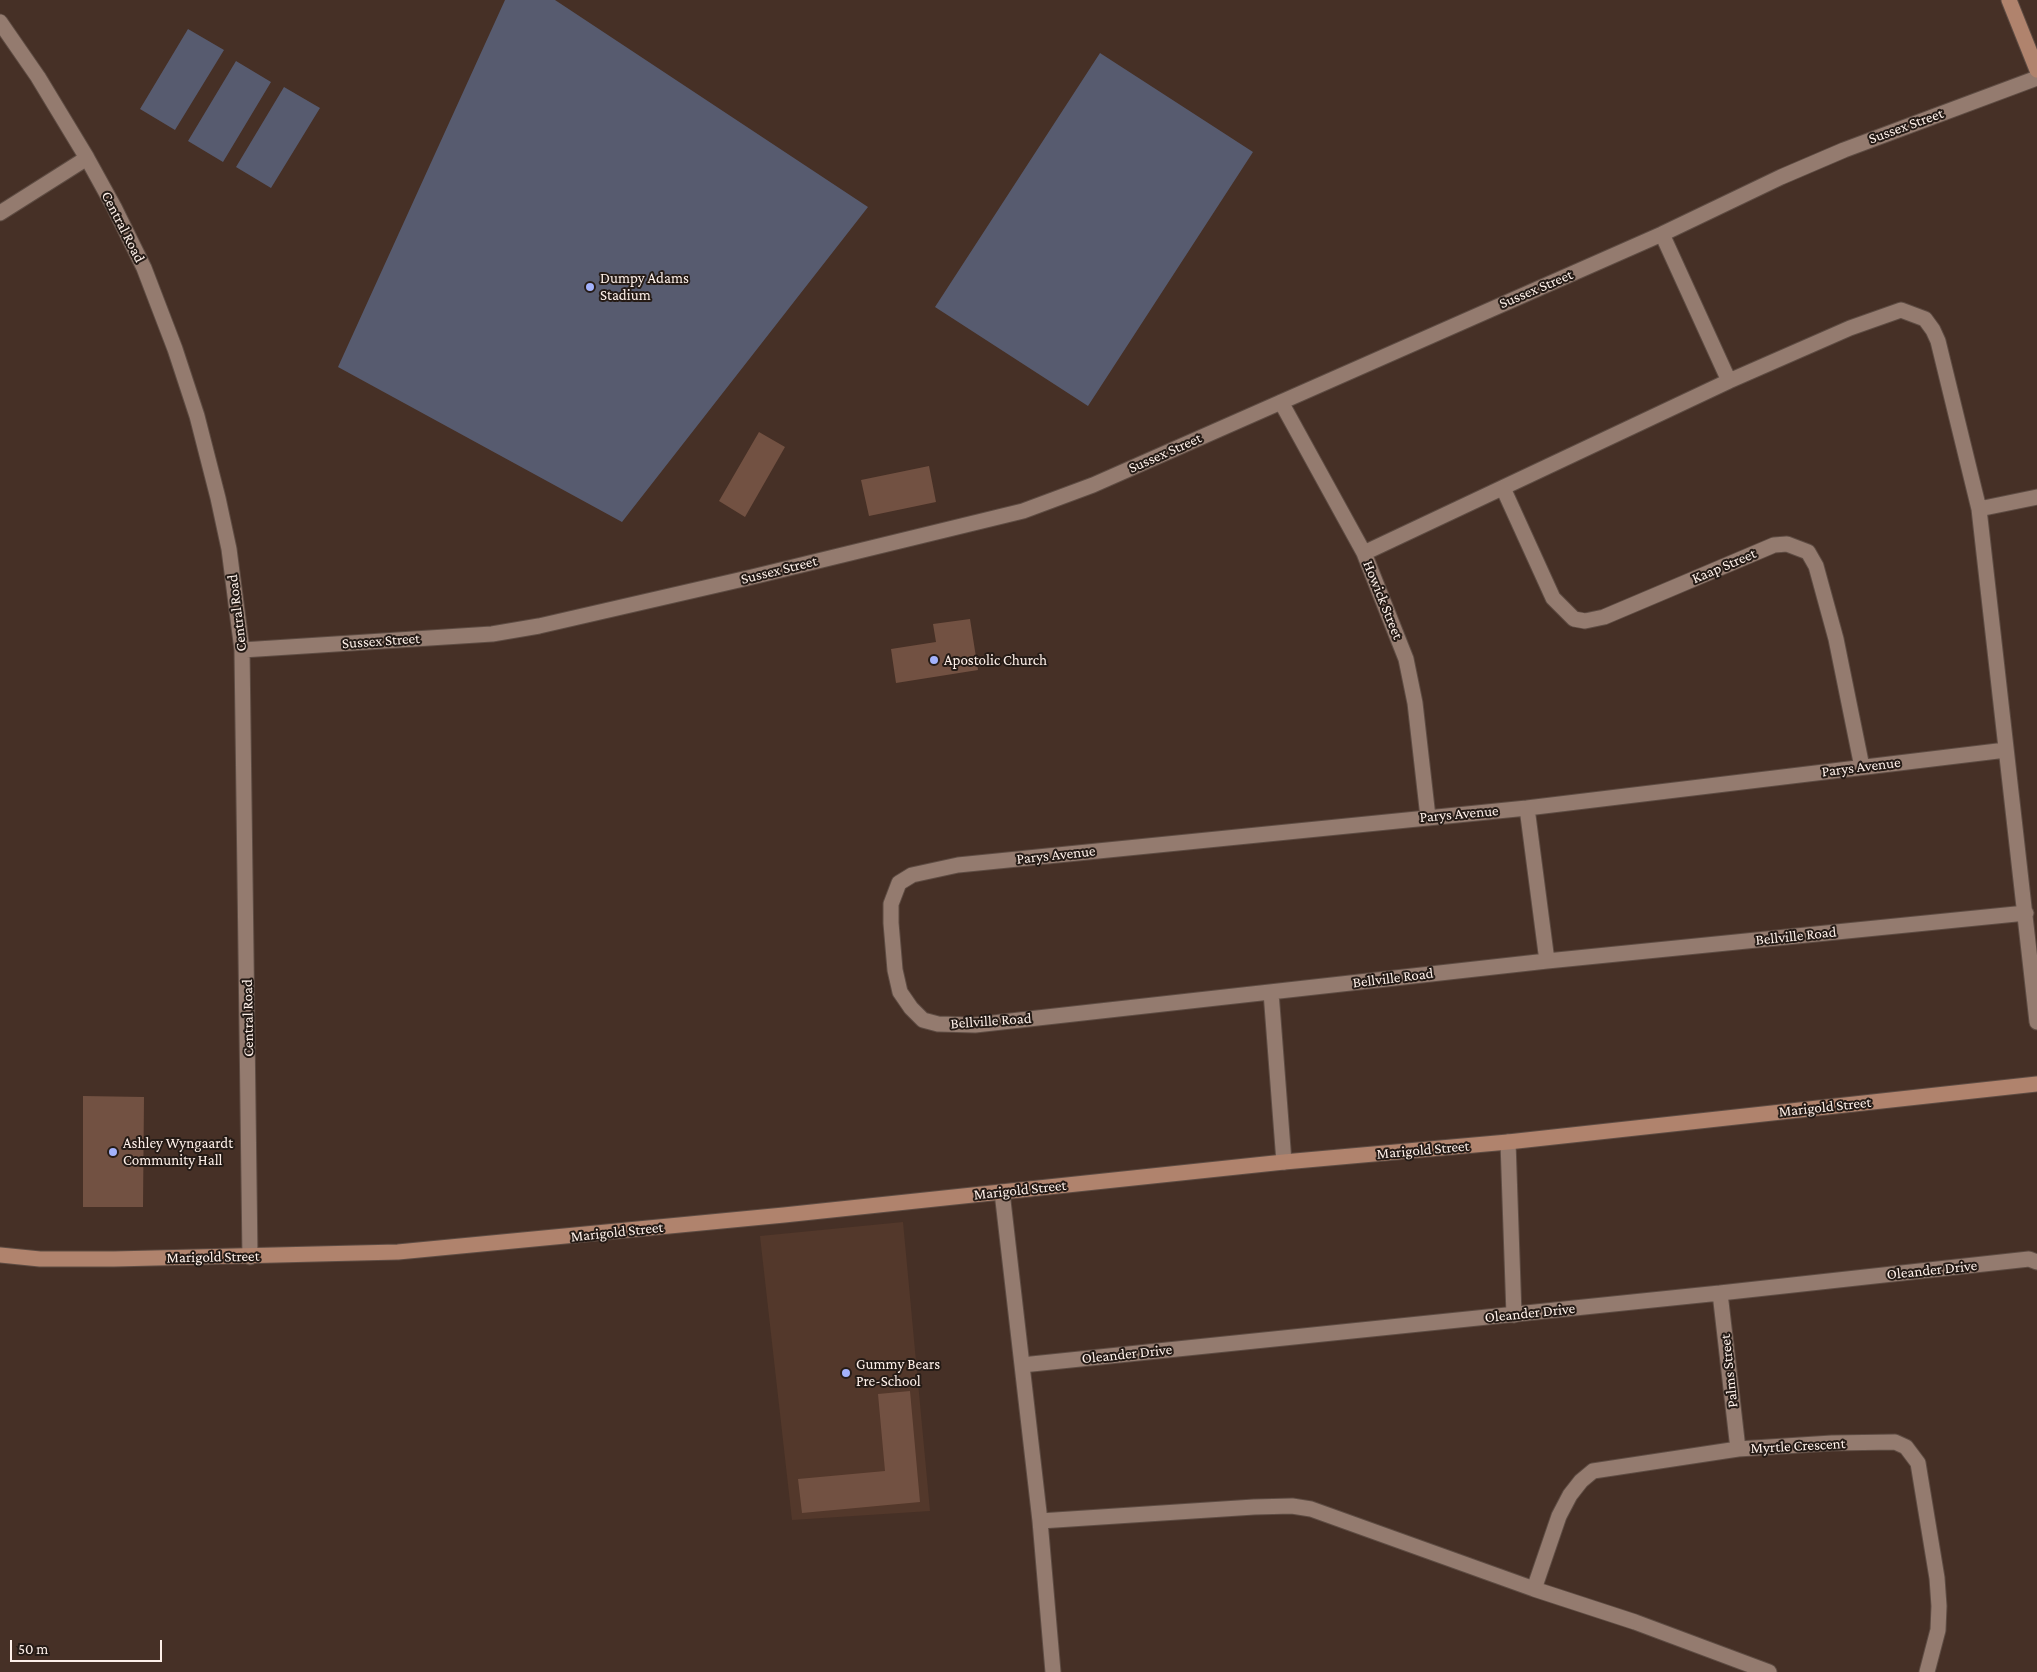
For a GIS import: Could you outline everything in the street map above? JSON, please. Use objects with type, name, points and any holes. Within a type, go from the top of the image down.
[{"type":"street","points":[[2009,0],[2037,70]]},
{"type":"street","name":"Central Road","points":[[0,22],[38,77],[87,158],[144,268],[175,349],[197,416],[229,549],[242,650],[250,1257]]},
{"type":"street","name":"Sussex Street","points":[[242,650],[492,634],[539,626],[964,527],[1023,511],[1064,497],[1281,402],[1662,234],[1781,177],[1844,150],[2037,78]]},
{"type":"street","points":[[0,213],[87,158]]},
{"type":"street","points":[[1662,234],[1729,381]]},
{"type":"street","points":[[1364,553],[1729,381],[1881,316],[1901,310],[1925,320],[1933,330],[1938,341],[1979,509],[2037,1022]]},
{"type":"street","name":"Howick Street","points":[[1281,402],[1364,553],[1406,658],[1415,703],[1428,817]]},
{"type":"street","name":"Kaap Street","points":[[1502,488],[1553,598],[1574,619],[1585,621],[1604,617],[1774,545],[1787,544],[1808,552],[1816,566],[1836,639],[1862,767]]},
{"type":"street","points":[[1979,509],[2037,497]]},
{"type":"street","name":"Parys Avenue","points":[[912,875],[958,865],[1527,808],[2006,750]]},
{"type":"street","points":[[1527,808],[1547,961]]},
{"type":"street","name":"Bellville Road","points":[[912,875],[899,883],[891,904],[890,923],[895,970],[900,992],[911,1008],[923,1020],[938,1024],[975,1025],[1547,961],[2026,913]]},
{"type":"street","points":[[1271,992],[1284,1162]]},
{"type":"street","name":"Marigold Street","points":[[0,1255],[40,1259],[250,1257],[398,1252],[575,1236],[1284,1162],[1508,1142],[2037,1084]]},
{"type":"street","points":[[1508,1142],[1514,1315]]},
{"type":"street","points":[[1002,1192],[1040,1521],[1052,1672]]},
{"type":"street","name":"Oleander Drive","points":[[1022,1365],[1514,1315],[2029,1259],[2037,1262]]},
{"type":"street","name":"Palms Street","points":[[1720,1293],[1738,1449]]},
{"type":"street","name":"Myrtle Crescent","points":[[1534,1589],[1559,1516],[1570,1495],[1581,1481],[1593,1471],[1738,1449],[1832,1443],[1895,1442],[1906,1447],[1918,1463],[1937,1578],[1938,1630],[1927,1672]]},
{"type":"street","points":[[1040,1521],[1224,1508],[1292,1506],[1328,1514],[1534,1589],[1635,1622],[1769,1672]]},
{"type":"shaded area","name":"Dumpy Adams Stadium","points":[[505,0],[555,0],[868,207],[622,522],[338,367]]},
{"type":"shaded area","points":[[188,29],[224,50],[175,130],[140,109]]},
{"type":"shaded area","points":[[1100,53],[1253,152],[1088,406],[935,307]]},
{"type":"shaded area","points":[[236,61],[271,82],[223,162],[188,141]]},
{"type":"shaded area","points":[[284,87],[320,108],[271,188],[236,167]]},
{"type":"shaded area","name":"Gummy Bears Pre-School","points":[[903,1222],[930,1511],[792,1520],[760,1236]]},
{"type":"building","points":[[759,432],[785,447],[745,517],[719,501]]},
{"type":"building","points":[[929,466],[936,502],[869,516],[861,480]]},
{"type":"building","name":"Apostolic Church","points":[[970,619],[978,670],[896,683],[891,649],[936,642],[933,624]]},
{"type":"building","name":"Ashley Wyngaardt Community Hall","points":[[83,1096],[144,1097],[143,1207],[83,1207]]},
{"type":"building","points":[[910,1391],[920,1502],[802,1513],[798,1479],[885,1471],[878,1394]]},
{"type":"place","name":"Dumpy Adams Stadium","points":[[590,287]]},
{"type":"place","name":"Apostolic Church","points":[[934,660]]},
{"type":"place","name":"Ashley Wyngaardt Community Hall","points":[[113,1152]]},
{"type":"place","name":"Gummy Bears Pre-School","points":[[846,1373]]}]
